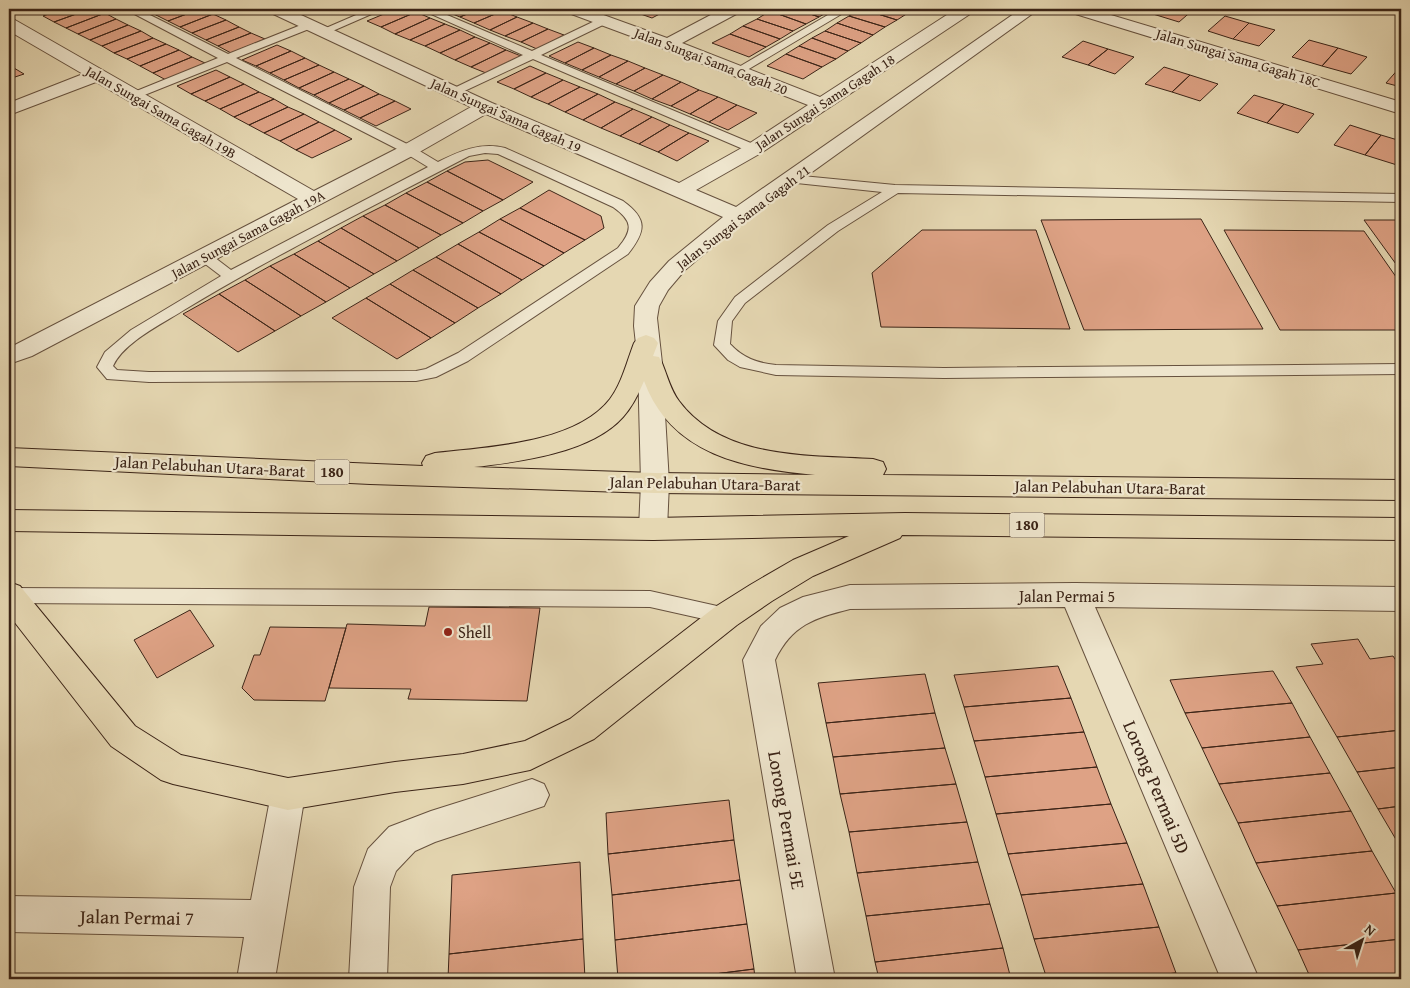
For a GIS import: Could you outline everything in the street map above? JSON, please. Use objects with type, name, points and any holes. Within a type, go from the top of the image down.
[{"type":"main road","points":[[370,474],[533,448],[590,429],[612,413],[622,400],[648,353]]},
{"type":"main road","points":[[648,353],[669,407],[682,422],[714,443],[746,456],[777,461],[1060,486]]},
{"type":"main road","name":"Jalan Pelabuhan Utara-Barat","points":[[9,458],[370,474],[655,483],[1401,490]]},
{"type":"main road","name":"180","points":[[9,520],[653,529],[905,524],[1401,529]]},
{"type":"main road","points":[[9,595],[123,736],[173,768],[288,794],[395,777],[463,769],[530,755],[582,729],[726,616],[803,568],[905,524]]},
{"type":"street","name":"Jalan Sungai Sama Gagah 19","points":[[275,9],[485,107],[739,216]]},
{"type":"street","name":"Jalan Sungai Sama Gagah 20","points":[[572,9],[668,44],[821,104]]},
{"type":"street","name":"Jalan Sungai Sama Gagah 18","points":[[681,190],[754,149],[967,9]]},
{"type":"street","name":"Jalan Sungai Sama Gagah 21","points":[[653,529],[655,483],[647,307],[662,281],[690,254],[739,216],[1031,9]]},
{"type":"street","name":"Jalan Sungai Sama Gagah 18C","points":[[1075,9],[1401,108]]},
{"type":"street","points":[[668,44],[729,10]]},
{"type":"street","name":"Jalan Sungai Sama Gagah 19B","points":[[11,17],[97,75],[314,200]]},
{"type":"street","points":[[9,110],[97,75]]},
{"type":"street","name":"Jalan Sungai Sama Gagah 19A","points":[[9,356],[23,352],[206,257],[409,150],[485,107]]},
{"type":"street","name":"Jalan Permai 5","points":[[759,660],[772,635],[791,617],[814,606],[850,598],[1075,595],[1401,599]]},
{"type":"street","name":"Lorong Permai 5D","points":[[1075,595],[1240,979]]},
{"type":"street","name":"Lorong Permai 5E","points":[[759,660],[816,979]]},
{"type":"street","points":[[256,979],[288,794]]},
{"type":"street","points":[[368,979],[372,887],[381,861],[402,839],[532,795]]},
{"type":"street","name":"Jalan Permai 7","points":[[9,914],[266,919]]},
{"type":"lane","points":[[130,9],[409,150],[438,168]]},
{"type":"lane","points":[[133,96],[227,58],[378,9]]},
{"type":"lane","points":[[425,9],[754,149]]},
{"type":"lane","points":[[738,71],[845,9]]},
{"type":"lane","points":[[454,92],[603,21]]},
{"type":"lane","points":[[485,149],[501,151],[618,204],[635,219],[636,232],[628,245],[615,256],[463,357],[423,375],[397,378],[149,378],[126,377],[113,374],[105,367],[106,361],[129,338],[230,276],[438,168],[469,152],[485,149]]},
{"type":"lane","points":[[792,179],[895,189],[1401,198]]},
{"type":"lane","points":[[895,189],[833,228],[740,300],[725,321],[722,345],[732,357],[754,368],[796,371],[944,373],[1401,369]]},
{"type":"lane","points":[[206,257],[230,276]]},
{"type":"lane","points":[[9,595],[650,599],[726,616]]},
{"type":"building","points":[[63,9],[90,9],[54,22],[43,16]]},
{"type":"building","points":[[90,9],[105,13],[66,28],[54,22]]},
{"type":"building","points":[[144,9],[173,9],[156,15]]},
{"type":"building","points":[[173,9],[200,9],[168,21],[156,15]]},
{"type":"building","points":[[200,9],[213,14],[180,27],[168,21]]},
{"type":"building","points":[[396,9],[408,9],[416,12],[381,27],[367,21]]},
{"type":"building","points":[[451,9],[479,9],[460,17],[445,11]]},
{"type":"building","points":[[479,9],[497,9],[502,11],[474,23],[460,17]]},
{"type":"building","points":[[641,9],[669,9],[652,18],[635,12]]},
{"type":"building","points":[[774,9],[796,9],[819,17],[806,24],[770,11]]},
{"type":"building","points":[[796,9],[829,9],[831,10],[819,17]]},
{"type":"building","points":[[862,9],[897,20],[885,27],[849,16]]},
{"type":"building","points":[[862,9],[896,9],[908,13],[897,20]]},
{"type":"building","points":[[1134,9],[1160,9],[1153,14]]},
{"type":"building","points":[[1160,9],[1194,9],[1179,22],[1153,14]]},
{"type":"building","points":[[502,11],[517,17],[490,30],[474,23]]},
{"type":"building","points":[[770,11],[806,24],[793,31],[757,19]]},
{"type":"building","points":[[416,12],[430,18],[395,34],[381,27]]},
{"type":"building","points":[[105,13],[116,19],[78,34],[66,28]]},
{"type":"building","points":[[213,14],[226,20],[192,33],[180,27]]},
{"type":"building","points":[[849,16],[885,27],[873,35],[837,23]]},
{"type":"building","points":[[1225,16],[1249,23],[1233,39],[1208,31]]},
{"type":"building","points":[[517,17],[533,23],[505,36],[490,30]]},
{"type":"building","points":[[430,18],[445,24],[410,40],[395,34]]},
{"type":"building","points":[[116,19],[128,25],[90,40],[78,34]]},
{"type":"building","points":[[757,19],[793,31],[780,39],[743,26]]},
{"type":"building","points":[[226,20],[239,27],[206,40],[192,33]]},
{"type":"building","points":[[533,23],[548,29],[521,42],[505,36]]},
{"type":"building","points":[[837,23],[873,35],[861,43],[825,31]]},
{"type":"building","points":[[1249,23],[1275,30],[1259,46],[1233,39]]},
{"type":"building","points":[[445,24],[460,30],[425,46],[410,40]]},
{"type":"building","points":[[128,25],[141,31],[102,46],[90,40]]},
{"type":"building","points":[[743,26],[780,39],[766,47],[730,34]]},
{"type":"building","points":[[239,27],[251,33],[218,46],[206,40]]},
{"type":"building","points":[[548,29],[564,35],[537,49],[521,42]]},
{"type":"building","points":[[460,30],[475,37],[440,53],[425,46]]},
{"type":"building","points":[[141,31],[153,38],[114,53],[102,46]]},
{"type":"building","points":[[825,31],[861,43],[848,51],[812,38]]},
{"type":"building","points":[[251,33],[265,39],[231,53],[218,46]]},
{"type":"building","points":[[730,34],[766,47],[749,57],[712,43]]},
{"type":"building","points":[[475,37],[490,43],[455,60],[440,53]]},
{"type":"building","points":[[153,38],[166,44],[127,59],[114,53]]},
{"type":"building","points":[[812,38],[848,51],[836,59],[799,46]]},
{"type":"building","points":[[1309,40],[1338,48],[1322,66],[1292,57]]},
{"type":"building","points":[[1083,41],[1108,49],[1088,65],[1062,57]]},
{"type":"building","points":[[578,42],[594,48],[565,63],[549,56]]},
{"type":"building","points":[[490,43],[506,50],[471,67],[455,60]]},
{"type":"building","points":[[166,44],[179,50],[140,66],[127,59]]},
{"type":"building","points":[[277,45],[291,51],[256,66],[242,60]]},
{"type":"building","points":[[799,46],[836,59],[822,67],[786,54]]},
{"type":"building","points":[[594,48],[611,55],[582,70],[565,63]]},
{"type":"building","points":[[1338,48],[1367,57],[1351,74],[1322,66]]},
{"type":"building","points":[[1108,49],[1134,57],[1115,74],[1088,65]]},
{"type":"building","points":[[179,50],[192,57],[153,73],[140,66]]},
{"type":"building","points":[[506,50],[521,56],[486,73],[471,67]]},
{"type":"building","points":[[291,51],[305,58],[270,73],[256,66]]},
{"type":"building","points":[[786,54],[822,67],[803,79],[767,66]]},
{"type":"building","points":[[611,55],[628,61],[599,77],[582,70]]},
{"type":"building","points":[[192,57],[205,63],[166,80],[153,73]]},
{"type":"building","points":[[305,58],[319,65],[284,80],[270,73]]},
{"type":"building","points":[[628,61],[645,68],[616,84],[599,77]]},
{"type":"building","points":[[9,65],[24,74],[9,79]]},
{"type":"building","points":[[319,65],[334,72],[299,88],[284,80]]},
{"type":"building","points":[[530,66],[546,73],[514,89],[497,82]]},
{"type":"building","points":[[1401,66],[1401,87],[1386,83]]},
{"type":"building","points":[[1164,67],[1190,75],[1172,92],[1145,84]]},
{"type":"building","points":[[645,68],[663,75],[634,91],[616,84]]},
{"type":"building","points":[[216,70],[230,77],[191,94],[177,86]]},
{"type":"building","points":[[334,72],[349,79],[314,95],[299,88]]},
{"type":"building","points":[[546,73],[563,80],[531,97],[514,89]]},
{"type":"building","points":[[663,75],[681,82],[652,99],[634,91]]},
{"type":"building","points":[[1190,75],[1218,84],[1200,101],[1172,92]]},
{"type":"building","points":[[230,77],[244,84],[205,101],[191,94]]},
{"type":"building","points":[[349,79],[364,86],[329,103],[314,95]]},
{"type":"building","points":[[563,80],[580,87],[548,104],[531,97]]},
{"type":"building","points":[[681,82],[699,90],[671,106],[652,99]]},
{"type":"building","points":[[244,84],[259,92],[220,109],[205,101]]},
{"type":"building","points":[[364,86],[379,94],[344,110],[329,103]]},
{"type":"building","points":[[580,87],[598,94],[565,112],[548,104]]},
{"type":"building","points":[[699,90],[718,97],[690,114],[671,106]]},
{"type":"building","points":[[259,92],[274,99],[234,117],[220,109]]},
{"type":"building","points":[[379,94],[395,101],[360,118],[344,110]]},
{"type":"building","points":[[598,94],[615,102],[583,120],[565,112]]},
{"type":"building","points":[[1254,95],[1284,104],[1267,123],[1237,113]]},
{"type":"building","points":[[718,97],[737,105],[709,122],[690,114]]},
{"type":"building","points":[[274,99],[288,107],[249,125],[234,117]]},
{"type":"building","points":[[395,101],[411,109],[376,126],[360,118]]},
{"type":"building","points":[[615,102],[633,109],[601,128],[583,120]]},
{"type":"building","points":[[1284,104],[1314,114],[1298,133],[1267,123]]},
{"type":"building","points":[[737,105],[757,113],[728,130],[709,122]]},
{"type":"building","points":[[288,107],[304,114],[264,133],[249,125]]},
{"type":"building","points":[[633,109],[652,117],[620,136],[601,128]]},
{"type":"building","points":[[304,114],[319,122],[280,141],[264,133]]},
{"type":"building","points":[[652,117],[670,125],[639,144],[620,136]]},
{"type":"building","points":[[319,122],[335,130],[296,150],[280,141]]},
{"type":"building","points":[[670,125],[689,133],[658,152],[639,144]]},
{"type":"building","points":[[1350,125],[1381,135],[1365,155],[1334,145]]},
{"type":"building","points":[[335,130],[352,139],[312,158],[296,150]]},
{"type":"building","points":[[689,133],[709,141],[677,161],[658,152]]},
{"type":"building","points":[[1381,135],[1401,141],[1401,159],[1397,165],[1365,155]]},
{"type":"building","points":[[488,160],[533,182],[503,200],[447,171],[465,162]]},
{"type":"building","points":[[447,171],[503,200],[483,211],[427,182]]},
{"type":"building","points":[[427,182],[483,211],[463,223],[406,193]]},
{"type":"building","points":[[549,190],[601,216],[604,228],[585,240],[520,208]]},
{"type":"building","points":[[406,193],[463,223],[441,235],[385,205]]},
{"type":"building","points":[[385,205],[441,235],[419,248],[363,216]]},
{"type":"building","points":[[520,208],[585,240],[564,253],[500,219]]},
{"type":"building","points":[[363,216],[419,248],[397,261],[341,228]]},
{"type":"building","points":[[500,219],[564,253],[544,266],[479,232]]},
{"type":"building","points":[[1201,219],[1263,329],[1084,330],[1041,220]]},
{"type":"building","points":[[1364,220],[1401,220],[1401,271]]},
{"type":"building","points":[[341,228],[397,261],[374,274],[318,241]]},
{"type":"building","points":[[922,230],[1036,230],[1070,329],[881,327],[872,273]]},
{"type":"building","points":[[1224,230],[1364,231],[1401,284],[1401,330],[1280,330]]},
{"type":"building","points":[[479,232],[544,266],[522,280],[458,244]]},
{"type":"building","points":[[318,241],[374,274],[350,288],[294,254]]},
{"type":"building","points":[[458,244],[522,280],[501,294],[436,257]]},
{"type":"building","points":[[294,254],[350,288],[326,302],[270,266]]},
{"type":"building","points":[[436,257],[501,294],[478,308],[413,270]]},
{"type":"building","points":[[270,266],[326,302],[301,316],[245,280]]},
{"type":"building","points":[[413,270],[478,308],[455,323],[390,284]]},
{"type":"building","points":[[245,280],[301,316],[275,331],[219,294]]},
{"type":"building","points":[[390,284],[455,323],[431,338],[366,298]]},
{"type":"building","points":[[219,294],[275,331],[238,352],[183,314]]},
{"type":"building","points":[[366,298],[431,338],[397,359],[332,318]]},
{"type":"building","points":[[429,607],[540,608],[527,701],[408,699],[411,689],[329,688],[347,624],[425,626]]},
{"type":"building","points":[[190,610],[214,646],[157,678],[134,640]]},
{"type":"building","points":[[270,627],[346,628],[325,701],[254,700],[242,688],[254,655],[260,655]]},
{"type":"building","points":[[1358,639],[1370,659],[1393,656],[1401,668],[1401,730],[1337,737],[1296,667],[1323,664],[1311,644]]},
{"type":"building","points":[[1058,666],[1071,698],[964,707],[954,675]]},
{"type":"building","points":[[1273,671],[1292,703],[1185,713],[1170,680]]},
{"type":"building","points":[[925,674],[935,713],[826,723],[818,683]]},
{"type":"building","points":[[1071,698],[1084,732],[974,741],[964,707]]},
{"type":"building","points":[[1292,703],[1310,737],[1202,748],[1185,713]]},
{"type":"building","points":[[935,713],[945,748],[833,757],[826,723]]},
{"type":"building","points":[[1401,730],[1401,767],[1357,772],[1337,737]]},
{"type":"building","points":[[1084,732],[1097,767],[985,777],[974,741]]},
{"type":"building","points":[[1310,737],[1330,773],[1219,784],[1202,748]]},
{"type":"building","points":[[945,748],[956,784],[840,794],[833,757]]},
{"type":"building","points":[[1097,767],[1111,804],[996,814],[985,777]]},
{"type":"building","points":[[1401,767],[1401,806],[1378,809],[1357,772]]},
{"type":"building","points":[[1330,773],[1351,811],[1238,823],[1219,784]]},
{"type":"building","points":[[956,784],[967,822],[849,832],[840,794]]},
{"type":"building","points":[[729,800],[734,840],[608,854],[606,813]]},
{"type":"building","points":[[1111,804],[1127,843],[1008,854],[996,814]]},
{"type":"building","points":[[1401,806],[1401,848],[1378,809]]},
{"type":"building","points":[[1351,811],[1372,851],[1256,863],[1238,823]]},
{"type":"building","points":[[967,822],[978,862],[857,873],[849,832]]},
{"type":"building","points":[[734,840],[740,880],[612,895],[608,854]]},
{"type":"building","points":[[1127,843],[1143,884],[1021,895],[1008,854]]},
{"type":"building","points":[[1372,851],[1396,893],[1277,906],[1256,863]]},
{"type":"building","points":[[580,862],[583,939],[449,954],[452,875]]},
{"type":"building","points":[[978,862],[990,904],[866,916],[857,873]]},
{"type":"building","points":[[740,880],[747,924],[615,940],[612,895]]},
{"type":"building","points":[[1143,884],[1159,927],[1034,939],[1021,895]]},
{"type":"building","points":[[1396,893],[1401,903],[1401,939],[1298,950],[1277,906]]},
{"type":"building","points":[[990,904],[1003,948],[875,962],[866,916]]},
{"type":"building","points":[[747,924],[754,969],[675,979],[618,979],[615,940]]},
{"type":"building","points":[[1159,927],[1176,973],[1114,979],[1047,979],[1034,939]]},
{"type":"building","points":[[583,939],[585,979],[448,979],[449,954]]},
{"type":"building","points":[[1401,939],[1401,979],[1311,979],[1298,950]]},
{"type":"building","points":[[1003,948],[1011,979],[879,979],[875,962]]},
{"type":"building","points":[[754,969],[755,979],[675,979]]},
{"type":"building","points":[[1176,973],[1179,979],[1114,979]]},
{"type":"place","name":"Shell","points":[[448,632]]}]
